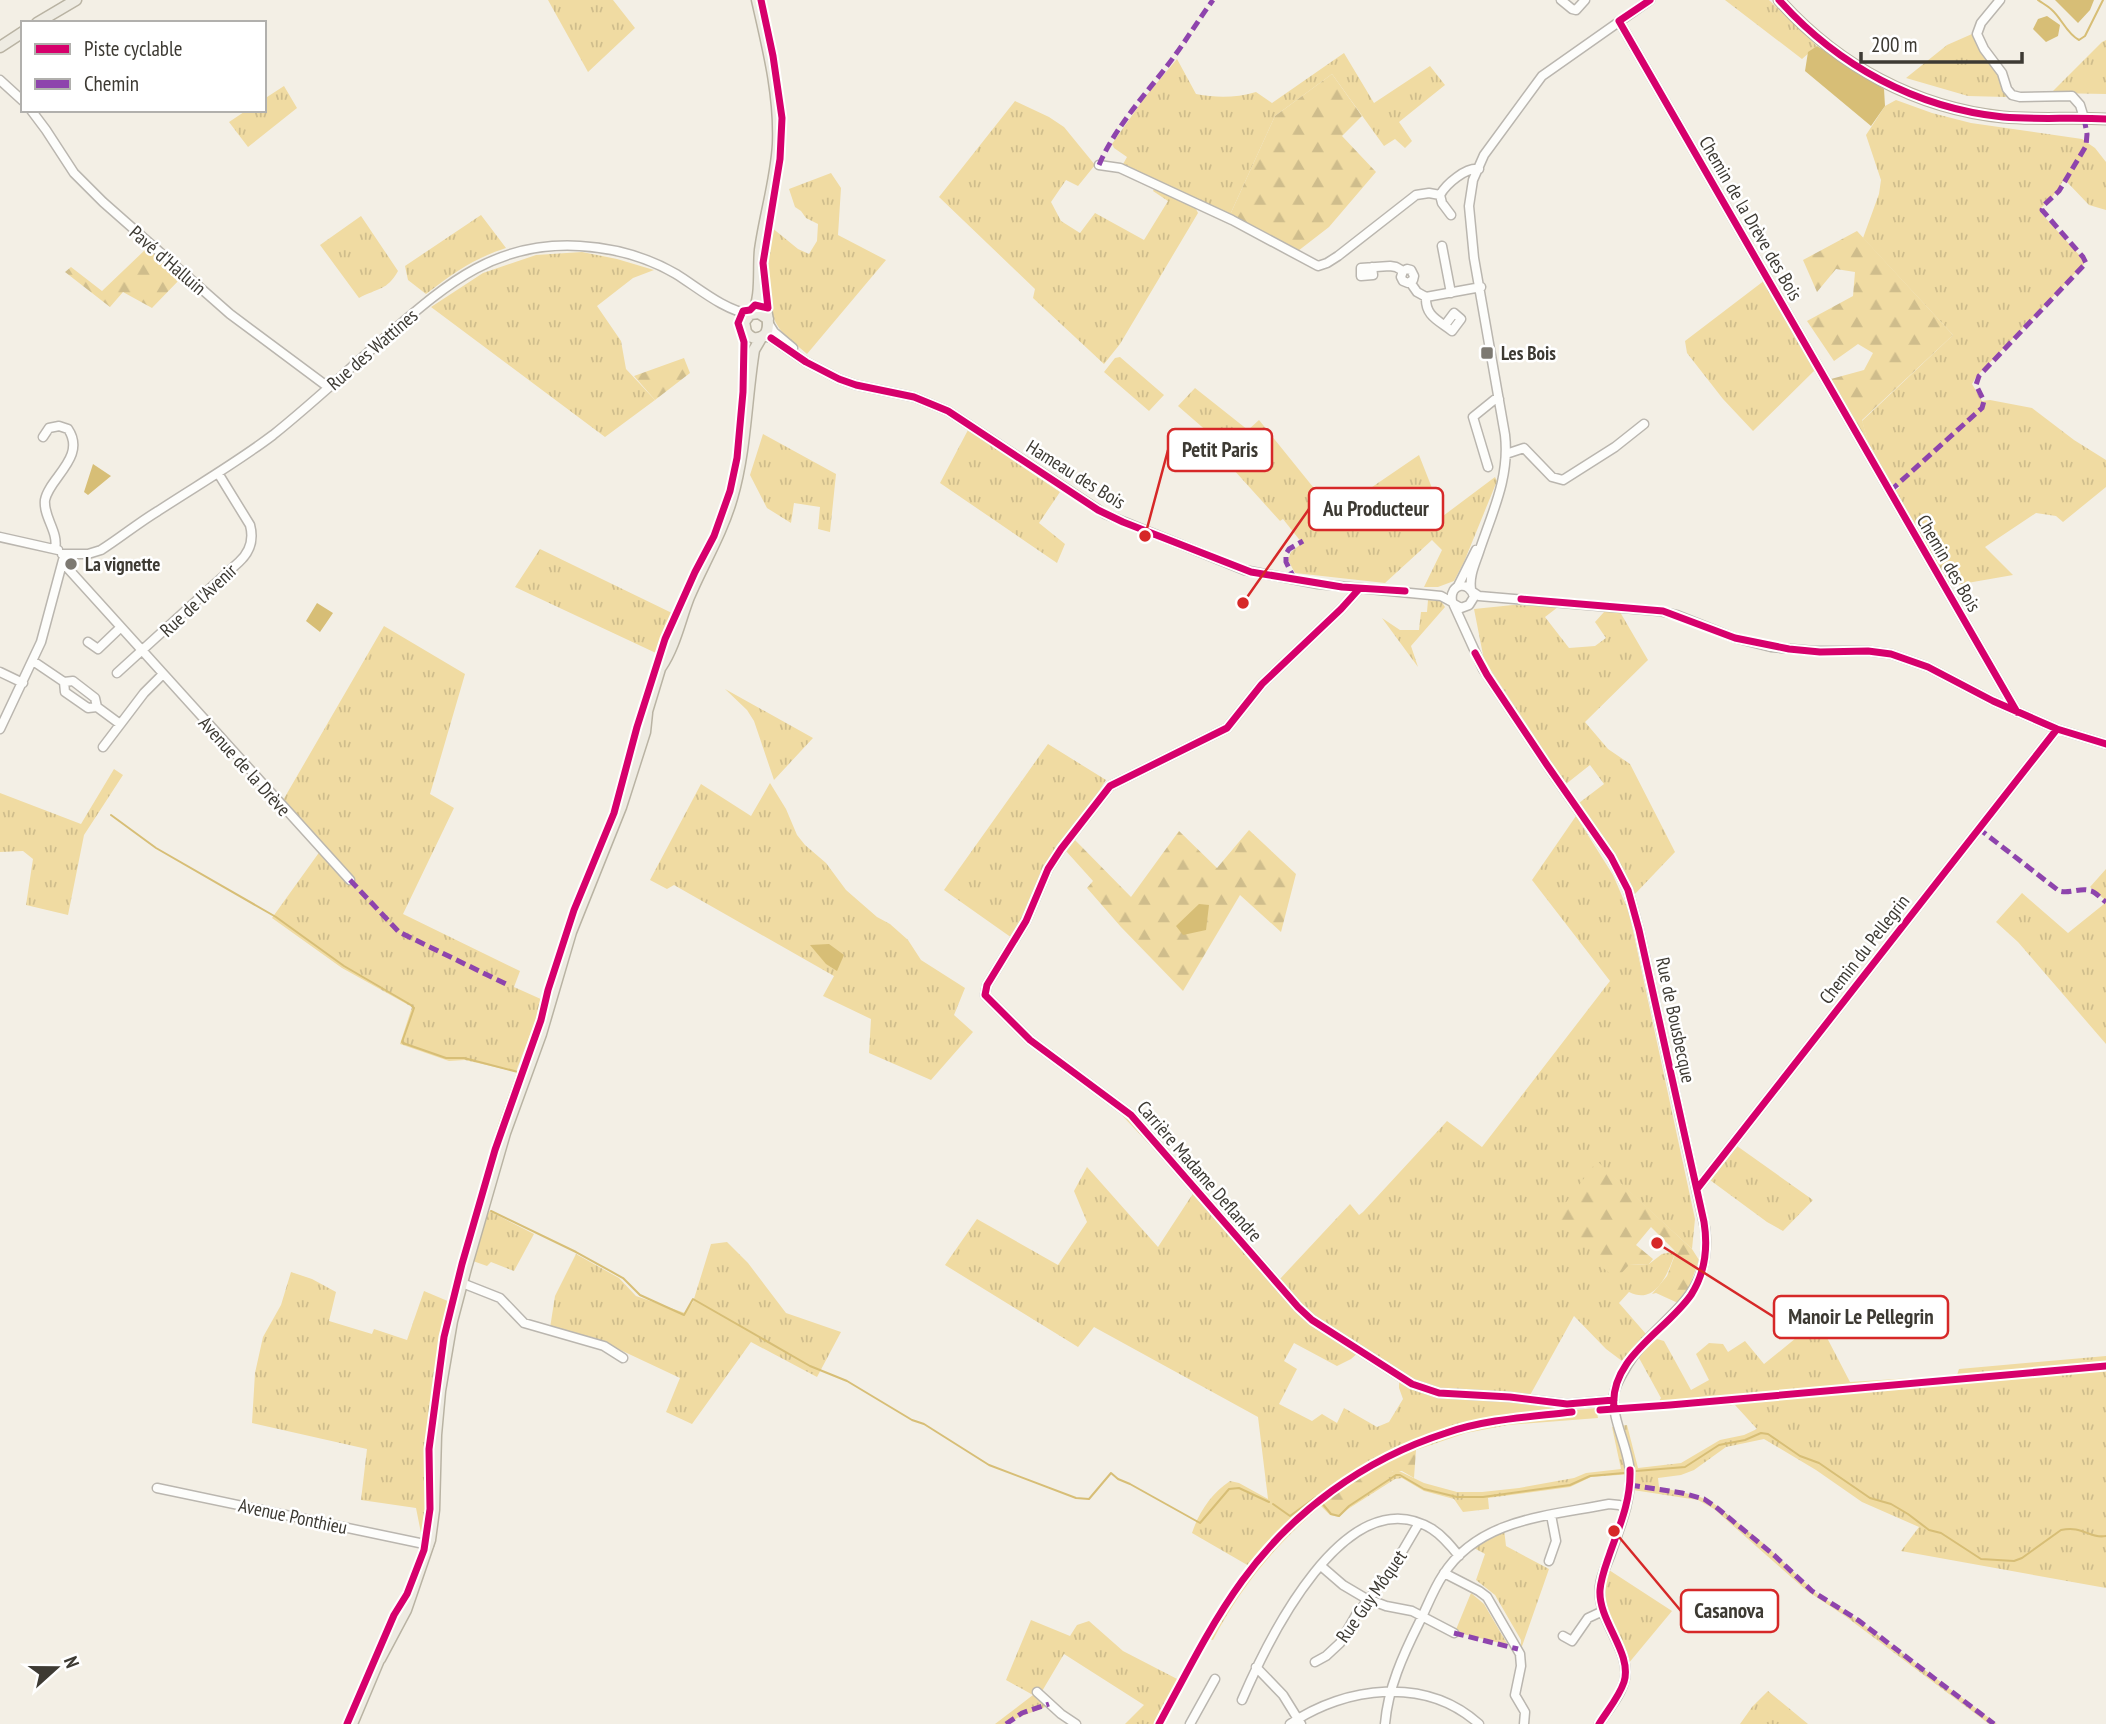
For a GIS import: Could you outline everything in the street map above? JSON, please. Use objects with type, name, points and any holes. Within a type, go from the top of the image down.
[{"type":"main road","points":[[40,21],[76,0]]},
{"type":"main road","points":[[748,396],[746,318],[758,302],[759,262],[776,164],[778,127],[774,80],[757,0]]},
{"type":"main road","points":[[1780,0],[1816,37],[1862,71],[1920,98],[1969,111],[2106,116]]},
{"type":"main road","points":[[0,47],[21,33]]},
{"type":"main road","points":[[352,1724],[380,1659],[399,1626],[429,1545],[435,1493],[432,1466],[446,1349],[461,1283],[500,1150],[538,1041],[571,932],[613,831],[667,645],[718,539],[732,500],[740,464],[755,347],[768,331],[759,262]]},
{"type":"main road","points":[[751,314],[761,313],[768,322]]},
{"type":"main road","points":[[745,329],[751,337],[762,337]]},
{"type":"street","points":[[1560,0],[1576,10],[1586,0]]},
{"type":"street","points":[[1468,606],[1473,600],[1472,574],[1503,481],[1506,454],[1470,219],[1479,169],[1513,113],[1545,73],[1650,0]]},
{"type":"street","points":[[2000,0],[1981,23],[1977,34],[1985,51],[2003,74],[2009,92],[2020,97],[2072,96],[2078,102],[2083,116]]},
{"type":"street","name":"Chemin de la Drève des Bois","points":[[1619,21],[1855,430]]},
{"type":"street","points":[[0,80],[21,99]]},
{"type":"street","name":"Pavé d'Halluin","points":[[32,112],[74,173],[96,196],[224,309],[328,387]]},
{"type":"street","points":[[1099,165],[1120,168],[1232,220],[1318,266],[1338,256],[1416,195],[1440,195]]},
{"type":"street","points":[[1451,215],[1442,203],[1440,195],[1467,171],[1479,169]]},
{"type":"street","name":"Rue des Wattines","points":[[0,537],[60,556],[101,550],[275,433],[449,284],[481,265],[514,253],[540,247],[568,245],[618,251],[656,264],[705,294],[740,312],[751,314]]},
{"type":"street","points":[[1442,246],[1451,293]]},
{"type":"street","points":[[1373,267],[1393,266],[1402,271],[1402,280],[1410,282],[1417,292],[1426,297],[1481,287]]},
{"type":"street","name":"Rue des Wattines","points":[[705,294],[734,315],[745,329]]},
{"type":"street","points":[[1426,297],[1425,307],[1428,313],[1445,325]]},
{"type":"street","name":"Hameau des Bois","points":[[768,322],[778,335],[822,371]]},
{"type":"street","name":"Hameau des Bois","points":[[762,337],[773,339],[822,371],[856,385],[914,397],[948,411],[1098,510],[1251,572],[1359,589],[1441,596],[1453,603]]},
{"type":"street","points":[[1488,467],[1473,417],[1499,399]]},
{"type":"street","points":[[1506,454],[1524,447],[1552,477],[1563,480],[1615,447],[1644,424]]},
{"type":"street","points":[[0,729],[43,638],[60,556],[45,501],[51,486],[62,474],[73,442],[68,429],[59,426],[49,428],[43,437]]},
{"type":"street","name":"Chemin des Bois","points":[[1855,430],[2017,712]]},
{"type":"street","name":"Rue de l'Avenir","points":[[142,651],[244,558],[249,549],[252,535],[250,525],[218,473]]},
{"type":"street","points":[[1488,525],[1451,595],[1453,603],[1460,608],[1491,601],[1521,599]]},
{"type":"street","name":"Avenue de la Drève","points":[[60,556],[142,651],[350,880]]},
{"type":"street","points":[[1456,587],[1465,585],[1479,597],[1653,610],[1672,614],[1735,638],[1777,648],[1820,652],[1868,651],[1902,657],[2017,712],[2057,729],[2106,744]]},
{"type":"street","name":"Hameau des Bois","points":[[1405,592],[1456,587]]},
{"type":"street","name":"Carrière Madame Deflandre","points":[[1359,589],[1262,684],[1227,729],[1110,786],[1048,869],[1026,921],[987,985],[985,995],[1030,1040],[1132,1115],[1312,1320],[1412,1384],[1430,1391],[1516,1397],[1572,1405],[1614,1399]]},
{"type":"street","name":"Rue de Bousbecque","points":[[1453,603],[1487,675],[1604,846],[1626,886],[1639,929],[1697,1189],[1706,1242],[1699,1278],[1688,1298],[1630,1360],[1618,1382],[1614,1399]]},
{"type":"street","name":"Rue de Bousbecque","points":[[1468,606],[1466,616],[1475,653]]},
{"type":"street","points":[[88,642],[97,649],[121,627]]},
{"type":"street","points":[[117,673],[142,651]]},
{"type":"street","points":[[33,661],[64,682],[73,681],[95,698],[97,707],[120,724]]},
{"type":"street","points":[[0,672],[23,683]]},
{"type":"street","points":[[103,747],[142,694],[163,674]]},
{"type":"street","points":[[0,710],[9,714]]},
{"type":"street","name":"Chemin du Pellegrin","points":[[1697,1189],[2057,729]]},
{"type":"street","points":[[461,1283],[497,1296],[524,1323],[604,1346],[623,1358]]},
{"type":"street","points":[[1599,1724],[1621,1689],[1625,1673],[1624,1662],[1603,1611],[1600,1595],[1601,1581],[1626,1508],[1630,1485],[1629,1466],[1614,1399]]},
{"type":"street","name":"Avenue Ponthieu","points":[[157,1488],[429,1545]]},
{"type":"street","points":[[1385,1724],[1391,1691],[1404,1653],[1444,1573],[1459,1556],[1481,1537],[1515,1522],[1609,1504],[1619,1504],[1626,1508]]},
{"type":"street","points":[[1549,1561],[1556,1541],[1551,1516]]},
{"type":"street","points":[[1242,1700],[1256,1667],[1288,1610],[1340,1545],[1371,1525],[1407,1519],[1438,1534],[1459,1556]]},
{"type":"street","name":"Rue Guy Môquet","points":[[1315,1662],[1323,1659],[1340,1643],[1356,1615],[1389,1574],[1419,1523]]},
{"type":"street","points":[[1321,1566],[1347,1588],[1369,1600],[1408,1610],[1454,1633]]},
{"type":"street","points":[[1444,1573],[1487,1597],[1519,1651],[1522,1662],[1515,1695],[1525,1712],[1524,1724]]},
{"type":"street","points":[[1563,1636],[1572,1641],[1588,1618],[1603,1611]]},
{"type":"street","points":[[1256,1667],[1279,1690],[1300,1721]]},
{"type":"street","points":[[1190,1724],[1215,1679]]},
{"type":"street","points":[[1290,1724],[1335,1701],[1391,1691],[1412,1692],[1435,1698],[1463,1711],[1479,1724]]},
{"type":"street","points":[[1037,1692],[1076,1724]]},
{"type":"green space","points":[[548,0],[613,0],[635,28],[588,72]]},
{"type":"green space","points":[[1725,0],[1769,0],[1817,46],[1802,59]]},
{"type":"green space","points":[[1972,34],[1996,72],[2007,97],[1968,96],[1906,78],[1947,45]]},
{"type":"green space","points":[[2106,40],[2106,94],[2051,93],[2102,42]]},
{"type":"green space","points":[[1344,53],[1374,103],[1430,66],[1445,85],[1399,122],[1412,141],[1405,148],[1395,139],[1384,146],[1332,74],[1275,116],[1229,217],[1122,166],[1127,157],[1112,144],[1145,97],[1177,59],[1196,94],[1226,97],[1256,92],[1272,103]]},
{"type":"green space","points":[[1332,74],[1362,116],[1342,136],[1376,172],[1329,227],[1298,251],[1229,217],[1275,116]]},
{"type":"green space","points":[[284,86],[297,108],[248,147],[229,122],[244,112],[266,112],[266,98]]},
{"type":"green space","points":[[1896,100],[1971,123],[2082,139],[2095,148],[2106,162],[2106,210],[2089,205],[2063,181],[2040,209],[2083,259],[2084,264],[1972,384],[1982,401],[2032,408],[2106,460],[2106,487],[2063,522],[2056,516],[2036,513],[1985,547],[2013,575],[1950,586],[1895,491],[1900,487],[1890,484],[1871,453],[1862,421],[1953,335],[1863,238],[1879,194],[1881,180],[1866,135],[1885,106]]},
{"type":"green space","points":[[1015,101],[1064,127],[1095,165],[1078,186],[1066,180],[1051,202],[1061,221],[1080,233],[1095,213],[1144,240],[1168,201],[1153,191],[1155,187],[1194,205],[1198,213],[1120,344],[1104,364],[1033,298],[1035,289],[939,197]]},
{"type":"green space","points":[[831,173],[841,188],[838,235],[886,260],[807,354],[782,332],[772,313],[767,289],[769,238],[771,227],[798,249],[809,254],[817,241],[818,224],[806,218],[795,207],[789,189]]},
{"type":"green space","points":[[481,215],[506,248],[473,262],[426,294],[408,280],[405,266]]},
{"type":"green space","points":[[361,216],[398,271],[386,286],[359,298],[320,245]]},
{"type":"green space","points":[[1857,231],[1953,335],[1862,420],[1871,453],[1831,379],[1864,370],[1873,353],[1858,344],[1834,361],[1807,321],[1853,296],[1855,272],[1836,269],[1817,292],[1803,260]]},
{"type":"green space","points":[[147,248],[182,277],[152,308],[123,292],[110,307],[65,272],[71,267],[102,291]]},
{"type":"green space","points":[[582,252],[654,270],[633,278],[597,306],[621,341],[626,369],[655,400],[605,437],[431,307],[483,273],[536,255]]},
{"type":"green space","points":[[1765,280],[1816,369],[1753,431],[1723,399],[1687,353],[1685,341]]},
{"type":"green space","points":[[1120,357],[1164,395],[1149,411],[1104,372],[1115,358]]},
{"type":"green space","points":[[684,358],[690,373],[655,400],[634,376]]},
{"type":"green space","points":[[1195,388],[1248,430],[1259,420],[1334,513],[1419,455],[1443,516],[1495,477],[1497,481],[1454,581],[1438,587],[1424,587],[1442,550],[1432,540],[1385,583],[1295,573],[1288,560],[1291,552],[1302,543],[1283,519],[1280,521],[1233,469],[1206,444],[1209,433],[1178,406]]},
{"type":"green space","points":[[968,430],[1060,492],[1039,523],[1065,544],[1057,563],[940,483]]},
{"type":"green space","points":[[763,434],[836,474],[830,532],[818,529],[820,507],[794,503],[791,523],[767,508],[750,475]]},
{"type":"green space","points":[[540,549],[674,614],[658,654],[515,587]]},
{"type":"green space","points":[[1428,600],[1441,601],[1445,607],[1411,646],[1418,667],[1382,618],[1400,630],[1419,630],[1421,612],[1427,612]]},
{"type":"green space","points":[[1513,605],[1558,607],[1545,617],[1569,648],[1595,646],[1606,638],[1595,622],[1604,612],[1620,612],[1648,660],[1585,722],[1608,749],[1630,764],[1675,852],[1634,895],[1619,862],[1579,803],[1604,784],[1590,765],[1566,784],[1484,660],[1474,609]]},
{"type":"green space","points":[[384,626],[465,674],[430,794],[454,808],[403,914],[520,971],[514,987],[543,1000],[516,1072],[465,1060],[449,1061],[400,1044],[412,1007],[342,968],[272,918],[323,847],[282,802]]},
{"type":"green space","points":[[725,689],[813,738],[774,780],[754,721],[747,710]]},
{"type":"green space","points":[[1048,744],[1106,780],[1076,827],[1055,851],[1012,938],[944,890]]},
{"type":"green space","points":[[114,769],[123,775],[84,835],[68,915],[26,905],[33,859],[23,851],[0,852],[0,793],[81,824]]},
{"type":"green space","points":[[770,783],[786,809],[797,835],[826,863],[846,890],[908,940],[921,960],[965,988],[954,1015],[973,1032],[931,1080],[869,1053],[871,1019],[823,996],[834,976],[674,885],[667,889],[650,880],[701,784],[751,816]]},
{"type":"green space","points":[[1576,816],[1613,875],[1629,912],[1695,1219],[1692,1249],[1597,1162],[1629,1265],[1649,1264],[1662,1254],[1676,1251],[1665,1277],[1654,1291],[1639,1295],[1629,1292],[1619,1303],[1646,1334],[1622,1361],[1606,1349],[1574,1316],[1529,1397],[1507,1416],[1508,1425],[1466,1433],[1416,1450],[1408,1445],[1385,1455],[1322,1494],[1338,1507],[1387,1473],[1397,1470],[1424,1483],[1457,1492],[1482,1492],[1621,1469],[1612,1427],[1627,1425],[1638,1468],[1681,1463],[1720,1440],[1757,1429],[1735,1405],[1624,1412],[1622,1406],[1658,1403],[1661,1398],[1639,1355],[1657,1339],[1664,1341],[1691,1390],[1709,1380],[1696,1354],[1709,1343],[1723,1344],[1728,1352],[1745,1341],[1764,1364],[1796,1338],[1786,1321],[1812,1309],[1850,1382],[1957,1375],[1959,1369],[2106,1356],[2106,1588],[1901,1551],[1919,1527],[1862,1502],[1764,1439],[1726,1447],[1694,1470],[1658,1478],[1659,1487],[1698,1496],[1713,1503],[1763,1543],[1818,1595],[1847,1612],[1997,1724],[1989,1724],[1845,1616],[1807,1591],[1714,1509],[1698,1500],[1633,1490],[1632,1474],[1591,1477],[1570,1487],[1488,1498],[1489,1509],[1463,1512],[1454,1499],[1424,1491],[1402,1478],[1395,1479],[1339,1517],[1330,1515],[1321,1506],[1274,1551],[1235,1602],[1213,1640],[1209,1639],[1165,1724],[1125,1724],[1144,1705],[1064,1654],[1038,1698],[1048,1706],[1009,1724],[995,1724],[1033,1695],[1006,1680],[1031,1620],[1070,1636],[1077,1625],[1089,1621],[1123,1651],[1181,1681],[1214,1616],[1249,1566],[1192,1533],[1198,1518],[1211,1498],[1230,1481],[1268,1499],[1258,1417],[1094,1327],[1078,1347],[945,1265],[977,1219],[1058,1265],[1087,1222],[1074,1191],[1087,1167],[1158,1247],[1194,1192],[1117,1110],[1040,1053],[1043,1047],[1128,1107],[1279,1280],[1350,1204],[1359,1215],[1363,1212],[1447,1121],[1482,1147],[1610,981],[1532,880]],"holes":[[[1294,1343],[1337,1366],[1359,1352],[1399,1379],[1403,1399],[1389,1422],[1377,1427],[1344,1408],[1337,1423],[1322,1414],[1312,1421],[1279,1404],[1297,1369],[1284,1361]]]},
{"type":"green space","points":[[1249,830],[1296,874],[1281,932],[1240,895],[1183,991],[1087,888],[1093,881],[1066,851],[1075,840],[1131,897],[1179,831],[1217,868]]},
{"type":"green space","points":[[2106,869],[2106,1044],[2018,942],[1996,922],[2022,893],[2068,933],[2104,904],[2104,899],[2090,887]]},
{"type":"green space","points":[[1737,1146],[1813,1200],[1783,1231],[1710,1180]]},
{"type":"green space","points":[[1597,1161],[1692,1249],[1699,1260],[1682,1301],[1678,1303],[1656,1293],[1652,1294],[1667,1276],[1676,1252],[1651,1227],[1636,1245],[1653,1259],[1649,1264],[1629,1265],[1616,1279],[1601,1266],[1604,1260],[1556,1219]]},
{"type":"green space","points":[[489,1211],[534,1234],[514,1271],[491,1262],[487,1266],[473,1261]]},
{"type":"green space","points":[[727,1242],[748,1263],[786,1313],[841,1332],[817,1377],[751,1342],[692,1424],[666,1412],[680,1378],[614,1347],[550,1328],[555,1296],[576,1254],[619,1278],[636,1296],[685,1313],[693,1302],[711,1244]]},
{"type":"green space","points":[[291,1272],[312,1279],[336,1292],[329,1321],[372,1334],[374,1329],[407,1340],[424,1291],[450,1302],[428,1423],[425,1472],[426,1539],[422,1538],[416,1508],[361,1500],[367,1449],[252,1423],[255,1373],[263,1337],[281,1305]]},
{"type":"green space","points":[[1510,1400],[1575,1407],[1575,1410],[1596,1408],[1598,1418],[1508,1425]]},
{"type":"green space","points":[[1408,1445],[1416,1450],[1414,1478],[1402,1471],[1393,1471],[1338,1508],[1322,1495],[1364,1467]]},
{"type":"green space","points":[[1504,1529],[1506,1546],[1549,1569],[1521,1649],[1521,1640],[1495,1595],[1476,1580],[1485,1554],[1474,1548]]},
{"type":"green space","points":[[1609,1570],[1672,1611],[1628,1664],[1606,1607]]},
{"type":"green space","points":[[1471,1593],[1484,1604],[1508,1645],[1455,1632]]},
{"type":"green space","points":[[1768,1691],[1808,1724],[1740,1724]]},
{"type":"shaded area","points":[[2055,0],[2094,0],[2090,10],[2078,23]]},
{"type":"shaded area","points":[[2047,16],[2060,25],[2058,36],[2046,42],[2033,29],[2038,19]]},
{"type":"shaded area","points":[[1817,46],[1884,89],[1885,106],[1871,126],[1805,71],[1808,52]]},
{"type":"shaded area","points":[[93,464],[111,476],[88,495],[84,492]]},
{"type":"shaded area","points":[[317,603],[333,613],[320,632],[306,621]]},
{"type":"shaded area","points":[[1199,904],[1209,905],[1206,930],[1183,935],[1176,926]]},
{"type":"shaded area","points":[[829,944],[844,955],[837,971],[826,964],[810,945]]},
{"type":"waterway","points":[[2038,0],[2052,10],[2079,40],[2085,36],[2103,0]]},
{"type":"waterway","points":[[111,815],[156,848],[276,917],[344,966],[411,1005],[414,1008],[403,1043],[446,1058],[464,1058],[518,1072],[482,1182]]},
{"type":"waterway","points":[[491,1211],[576,1252],[623,1278],[640,1295],[684,1315],[693,1299],[810,1366],[847,1381],[912,1420],[924,1424],[989,1465],[1076,1498],[1089,1499],[1111,1473],[1200,1523],[1229,1489],[1239,1488],[1269,1502]]},
{"type":"waterway","points":[[1636,1471],[1685,1467],[1719,1445],[1745,1440],[1761,1433],[1768,1434],[1800,1456],[1819,1463],[1870,1498],[1891,1504],[1929,1530],[1941,1533],[1981,1559],[2014,1561],[2061,1530],[2075,1529],[2095,1536],[2106,1536]]},
{"type":"waterway","points":[[1321,1502],[1331,1514],[1339,1516],[1349,1506],[1396,1475],[1424,1489],[1457,1497],[1483,1497],[1570,1485],[1590,1476],[1624,1473]]},
{"type":"waterway","points":[[1273,1504],[1290,1516],[1316,1497],[1317,1499]]},
{"type":"marked path","points":[[1099,165],[1123,123],[1213,0]]},
{"type":"marked path","points":[[1890,491],[1982,408],[1984,401],[1976,385],[1979,376],[2086,263],[2042,210],[2059,191],[2086,146],[2084,118]]},
{"type":"marked path","points":[[1295,580],[1286,562],[1286,554],[1289,549],[1303,541]]},
{"type":"marked path","points":[[1978,828],[2059,891],[2087,890],[2106,902]]},
{"type":"marked path","points":[[350,880],[399,932],[508,985]]},
{"type":"marked path","points":[[1630,1485],[1704,1499],[1775,1556],[1812,1591],[1858,1620],[1994,1724]]},
{"type":"marked path","points":[[1454,1633],[1518,1649]]},
{"type":"marked path","points":[[1006,1724],[1022,1713],[1049,1704]]},
{"type":"cycle path","points":[[347,1724],[394,1615],[407,1594],[424,1550],[430,1509],[429,1449],[444,1337],[495,1150],[541,1020],[574,910],[614,813],[637,727],[665,639],[714,536],[730,491],[737,458],[743,392],[744,342],[738,323],[743,311],[750,310],[755,305],[768,308],[763,263],[780,159],[782,118],[761,0]]},
{"type":"cycle path","points":[[1650,0],[1619,21],[2017,712]]},
{"type":"cycle path","points":[[1779,0],[1802,24],[1853,64],[1909,93],[1971,112],[2003,117],[2106,119]]},
{"type":"cycle path","points":[[771,338],[806,362],[839,379],[914,397],[948,411],[1098,510],[1123,522],[1251,572],[1342,587],[1405,591]]},
{"type":"cycle path","points":[[1359,589],[1262,684],[1227,728],[1110,786],[1048,869],[1026,921],[987,985],[985,995],[1030,1040],[1131,1115],[1312,1320],[1412,1384],[1439,1393],[1567,1404],[1614,1400]]},
{"type":"cycle path","points":[[1521,599],[1663,611],[1735,638],[1789,649],[1891,654],[1928,667],[1993,701],[2057,729],[2106,744]]},
{"type":"cycle path","points":[[1475,653],[1487,675],[1611,857],[1628,890],[1704,1222],[1704,1260],[1696,1287],[1680,1308],[1641,1346],[1620,1374],[1615,1390],[1614,1408]]},
{"type":"cycle path","points":[[1697,1189],[2057,729]]},
{"type":"cycle path","points":[[1600,1410],[2106,1366]]},
{"type":"cycle path","points":[[1159,1724],[1209,1633],[1242,1581],[1283,1532],[1332,1491],[1387,1457],[1461,1428],[1572,1412]]},
{"type":"cycle path","points":[[1599,1724],[1624,1682],[1624,1660],[1604,1613],[1600,1590],[1627,1502],[1630,1470]]},
{"type":"place","name":"Les Bois","points":[[1487,353]]},
{"type":"place","name":"Petit Paris","points":[[1145,536]]},
{"type":"place","name":"La vignette","points":[[71,564]]},
{"type":"place","name":"Au Producteur","points":[[1243,603]]},
{"type":"place","name":"Manoir Le Pellegrin","points":[[1657,1243]]},
{"type":"place","name":"Casanova","points":[[1614,1531]]}]
